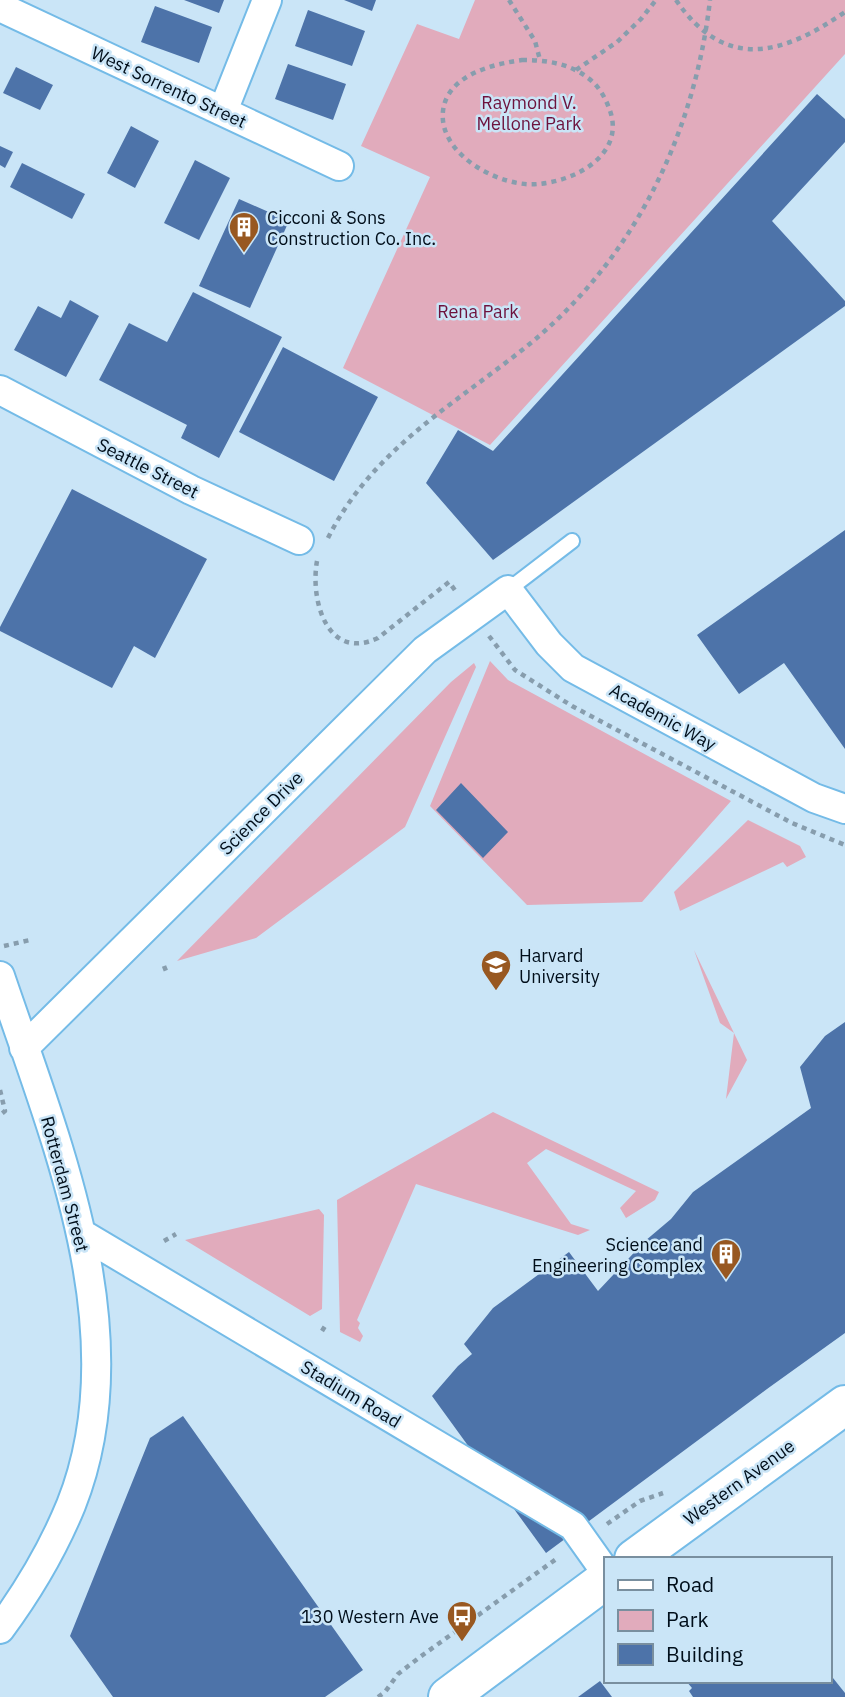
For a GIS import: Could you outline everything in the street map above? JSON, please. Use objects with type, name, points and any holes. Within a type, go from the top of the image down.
[{"type":"main road","name":"Western Avenue","points":[[637,1557],[845,1405]]},
{"type":"main road","points":[[449,1697],[604,1581]]},
{"type":"street","points":[[223,111],[267,0]]},
{"type":"street","name":"West Sorrento Street","points":[[0,8],[339,166]]},
{"type":"street","name":"Seattle Street","points":[[0,390],[191,490],[314,545]]},
{"type":"street","name":"Academic Way","points":[[508,590],[549,644],[573,668],[814,798],[845,809]]},
{"type":"street","name":"Science Drive","points":[[24,1048],[425,650],[508,590]]},
{"type":"street","name":"Rotterdam Street","points":[[0,976],[58,1149],[82,1234],[92,1300],[95,1345],[94,1404],[88,1445],[71,1506],[34,1577],[0,1629]]},
{"type":"street","name":"Stadium Road","points":[[82,1234],[573,1526],[604,1569]]},
{"type":"lane","points":[[508,590],[572,541]]},
{"type":"path","points":[[509,0],[534,41],[540,60]]},
{"type":"path","points":[[575,70],[623,37],[656,0]]},
{"type":"path","points":[[676,0],[705,33],[737,46],[769,49],[799,40],[845,12]]},
{"type":"path","points":[[449,582],[378,638],[351,644],[334,632],[319,611],[314,588],[314,545],[362,483],[388,455],[419,428],[543,334],[608,265],[639,219],[663,170],[687,109],[710,0]]},
{"type":"path","points":[[540,60],[575,70],[589,78],[599,89],[612,114],[614,125],[603,156],[582,171],[539,184],[498,179],[461,154],[447,134],[443,111],[452,92],[460,83],[480,70],[508,62],[540,60]]},
{"type":"path","points":[[744,808],[749,800]]},
{"type":"path","points":[[0,947],[30,940]]},
{"type":"path","points":[[0,1090],[5,1111],[0,1115]]},
{"type":"path","points":[[164,1241],[176,1234]]},
{"type":"path","points":[[322,1331],[327,1324]]},
{"type":"path","points":[[378,1697],[398,1674],[567,1552]]},
{"type":"green space","name":"Rena Park","points":[[475,0],[845,0],[845,54],[490,445],[343,368],[430,177],[361,146],[417,24],[459,39]]},
{"type":"green space","points":[[490,661],[508,680],[731,801],[642,902],[527,905],[430,806]]},
{"type":"green space","points":[[474,663],[476,667],[405,827],[256,938],[177,961],[451,682]]},
{"type":"green space","points":[[748,820],[800,846],[806,857],[787,867],[783,862],[680,911],[674,892]]},
{"type":"green space","points":[[694,950],[734,1033],[720,1023]]},
{"type":"green space","points":[[734,1033],[747,1060],[726,1099]]},
{"type":"green space","points":[[493,1112],[659,1192],[655,1200],[626,1218],[620,1208],[636,1191],[546,1149],[527,1163],[571,1224],[590,1230],[578,1235],[416,1184],[357,1320],[363,1336],[360,1342],[340,1332],[337,1200]]},
{"type":"green space","points":[[319,1209],[324,1215],[322,1309],[310,1316],[185,1240]]},
{"type":"building","points":[[184,0],[224,0],[219,13]]},
{"type":"building","points":[[344,0],[376,0],[372,11]]},
{"type":"building","points":[[155,6],[212,27],[199,63],[141,42]]},
{"type":"building","points":[[308,10],[365,31],[352,66],[295,46]]},
{"type":"building","points":[[288,64],[346,84],[333,120],[275,99]]},
{"type":"building","points":[[16,67],[53,85],[40,110],[3,93]]},
{"type":"building","points":[[817,94],[845,119],[845,142],[772,221],[845,301],[845,306],[493,560],[426,483],[458,430],[493,451]]},
{"type":"building","points":[[131,126],[159,141],[135,188],[107,173]]},
{"type":"building","points":[[0,146],[13,152],[5,168],[0,165]]},
{"type":"building","points":[[195,160],[230,178],[199,240],[164,223]]},
{"type":"building","points":[[22,163],[85,194],[72,219],[10,187]]},
{"type":"building","name":"Cicconi & Sons Construction Co. Inc.","points":[[239,199],[289,221],[250,308],[199,286]]},
{"type":"building","points":[[193,292],[282,337],[219,458],[181,438],[187,425],[99,380],[129,323],[167,342]]},
{"type":"building","points":[[70,300],[99,316],[66,377],[14,350],[38,306],[61,318]]},
{"type":"building","points":[[283,347],[378,397],[334,481],[239,432]]},
{"type":"building","points":[[72,489],[207,559],[155,658],[134,646],[112,688],[0,631]]},
{"type":"building","points":[[845,530],[845,749],[784,663],[739,694],[697,635]]},
{"type":"building","points":[[461,783],[508,832],[483,858],[436,810]]},
{"type":"building","name":"Science and Engineering Complex","points":[[845,1022],[845,1333],[546,1553],[432,1396],[472,1354],[464,1344],[493,1308],[569,1252],[598,1291],[645,1241],[671,1219],[693,1192],[811,1108],[800,1067],[825,1036]]},
{"type":"building","points":[[183,1416],[363,1670],[325,1697],[113,1697],[70,1636],[150,1438]]},
{"type":"building","points":[[831,1676],[845,1693],[845,1697],[693,1697],[689,1691],[692,1688],[688,1683],[831,1683]]},
{"type":"building","points":[[600,1681],[612,1697],[578,1697]]},
{"type":"place","name":"Cicconi & Sons Construction Co. Inc.","points":[[244,254]]},
{"type":"place","name":"Harvard University","points":[[496,992]]},
{"type":"place","name":"Science and Engineering Complex","points":[[726,1281]]},
{"type":"place","name":"130 Western Ave","points":[[462,1643]]},
{"type":"park label","name":"Raymond V. Mellone Park","points":[[529,112]]}]
